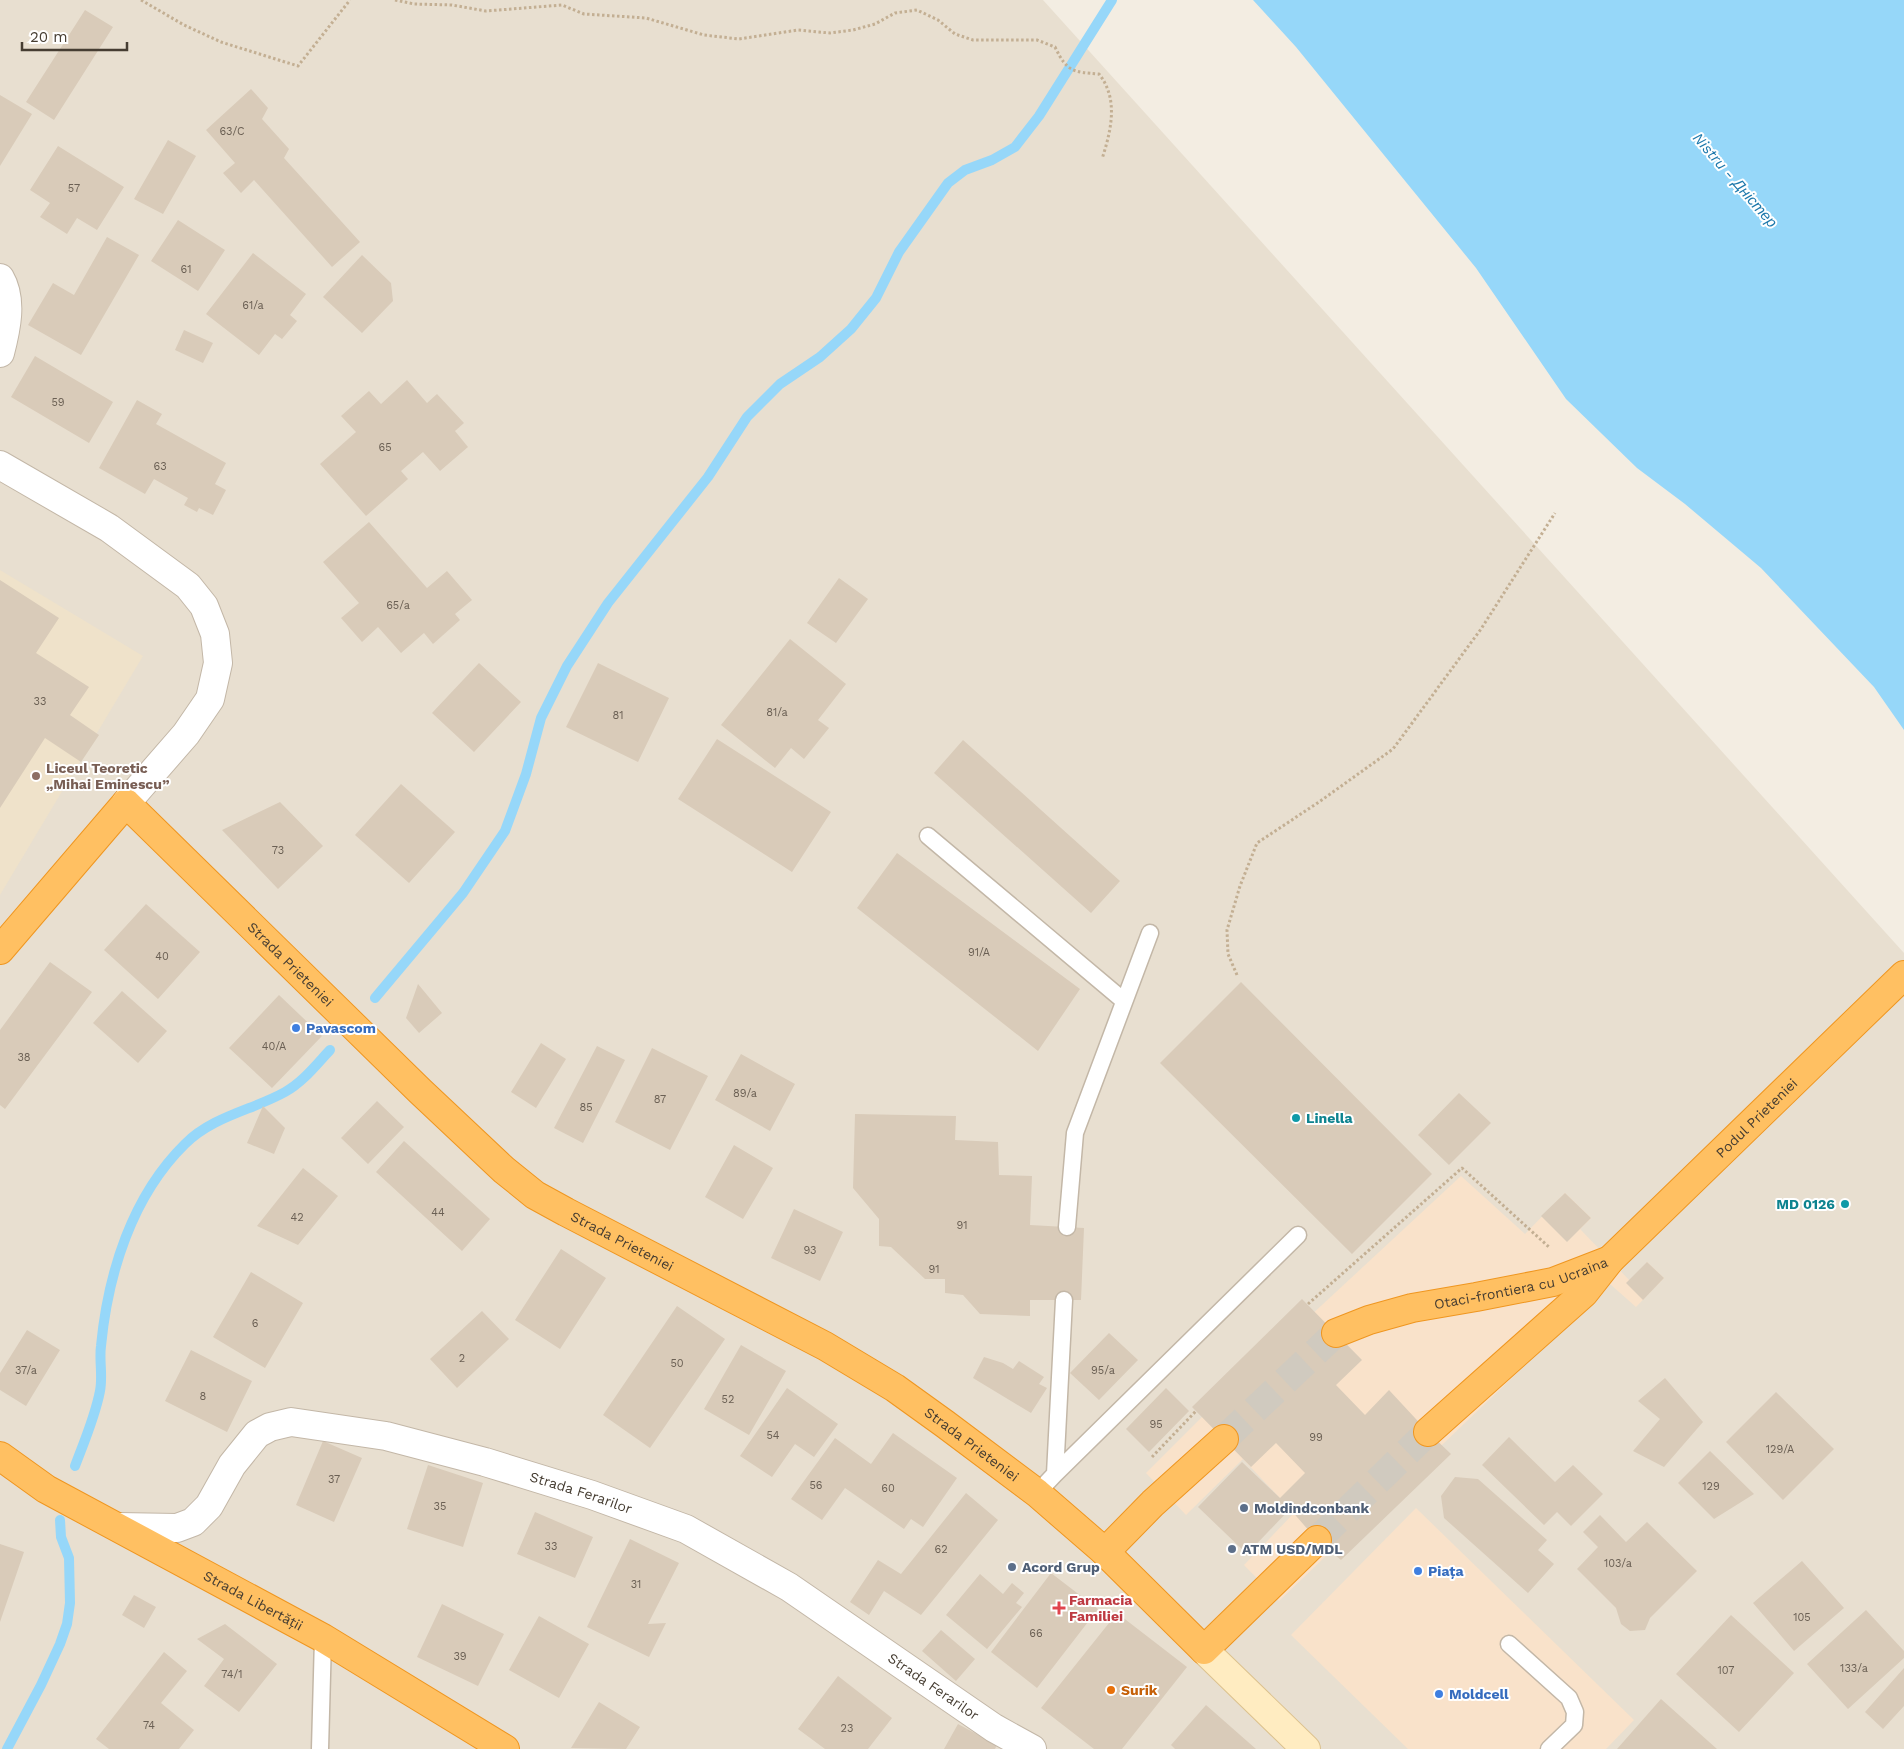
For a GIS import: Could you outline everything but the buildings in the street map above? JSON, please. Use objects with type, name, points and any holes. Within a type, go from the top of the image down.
[{"type":"highway","points":[[0,950],[126,803]]},
{"type":"highway","name":"Strada Prieteniei","points":[[126,803],[430,1100],[504,1170],[535,1195],[825,1346],[1046,1484],[1105,1552],[1204,1650]]},
{"type":"highway","name":"Podul Prieteniei","points":[[1610,1260],[1904,975]]},
{"type":"highway","name":"Otaci-frontiera cu Ucraina","points":[[1336,1333],[1369,1320],[1412,1308],[1476,1298],[1553,1282],[1610,1260]]},
{"type":"highway","name":"Otaci-frontiera cu Ucraina","points":[[1428,1432],[1584,1293],[1610,1260]]},
{"type":"highway","points":[[1105,1552],[1153,1503],[1224,1440]]},
{"type":"highway","name":"Strada Libertății","points":[[0,1456],[46,1489],[323,1638],[505,1749]]},
{"type":"highway","points":[[1204,1650],[1317,1540]]},
{"type":"street","points":[[0,278],[4,285],[8,321],[0,353]]},
{"type":"street","points":[[0,465],[109,528],[188,586],[204,606],[214,634],[218,663],[210,699],[186,734],[126,803]]},
{"type":"street","name":"Strada Ferarilor","points":[[118,1527],[177,1528],[193,1522],[209,1506],[232,1465],[257,1434],[270,1426],[291,1422],[386,1436],[485,1462],[592,1495],[686,1529],[789,1587],[994,1728],[1032,1749]]},
{"type":"street","name":"Strada Prieteniei","points":[[1204,1650],[1306,1749]]},
{"type":"lane","points":[[928,836],[1124,1001]]},
{"type":"lane","points":[[1067,1227],[1075,1133],[1150,932]]},
{"type":"lane","points":[[1046,1484],[1298,1235]]},
{"type":"lane","points":[[1046,1484],[1064,1300]]},
{"type":"lane","points":[[320,1749],[323,1638]]},
{"type":"lane","points":[[1509,1644],[1569,1698],[1575,1712],[1574,1725],[1549,1749]]},
{"type":"path","points":[[141,0],[184,25],[221,42],[298,66],[350,0]]},
{"type":"path","points":[[395,0],[414,4],[452,5],[486,11],[562,5],[584,14],[646,18],[704,35],[739,39],[798,30],[830,33],[853,30],[875,24],[895,13],[917,10],[938,20],[955,34],[973,40],[1037,40],[1054,47],[1061,60],[1074,72],[1100,74],[1108,85],[1112,120],[1102,159]]},
{"type":"path","points":[[1237,975],[1228,954],[1227,930],[1240,886],[1257,843],[1393,750],[1481,629],[1555,513]]},
{"type":"path","points":[[1308,1304],[1462,1168],[1546,1246],[1553,1250]]},
{"type":"path","points":[[1148,1461],[1196,1411]]},
{"type":"shaded area","points":[[0,0],[1043,0],[1904,953],[1904,1749],[0,1749]]},
{"type":"shaded area","name":"Liceul Teoretic „Mihai Eminescu”","points":[[0,570],[143,656],[0,895]]},
{"type":"shaded area","points":[[1461,1176],[1525,1234],[1565,1193],[1591,1218],[1580,1229],[1632,1283],[1647,1262],[1664,1278],[1636,1307],[1610,1284],[1279,1601],[1244,1565],[1294,1513],[1243,1459],[1186,1515],[1146,1473],[1211,1408]]},
{"type":"shaded area","name":"Piața","points":[[1416,1508],[1634,1720],[1606,1749],[1408,1749],[1291,1635]]},
{"type":"water","name":"Nistru - Дністер","points":[[1253,0],[1904,0],[1904,730],[1874,687],[1761,568],[1685,504],[1637,468],[1566,399],[1476,268],[1296,47]]},
{"type":"waterway","points":[[375,998],[463,893],[505,831],[526,774],[541,718],[567,666],[608,603],[708,477],[747,417],[780,384],[820,357],[851,329],[876,298],[899,252],[948,183],[965,170],[992,160],[1015,147],[1039,116],[1112,0]]},
{"type":"waterway","points":[[75,1466],[98,1401],[104,1318],[117,1264],[126,1237],[150,1187],[166,1165],[196,1134],[221,1120],[292,1088],[330,1050]]},
{"type":"waterway","points":[[7,1749],[41,1685],[67,1624],[70,1603],[69,1558],[61,1537],[60,1520]]},
{"type":"tunnel","points":[[1224,1439],[1336,1333]]},
{"type":"tunnel","points":[[1317,1540],[1428,1432]]},
{"type":"place","name":"Liceul Teoretic „Mihai Eminescu”","points":[[36,776]]},
{"type":"place","name":"Pavascom","points":[[296,1028]]},
{"type":"place","name":"Linella","points":[[1296,1118]]},
{"type":"place","name":"MD 0126","points":[[1845,1204]]},
{"type":"place","name":"Moldindconbank","points":[[1244,1508]]},
{"type":"place","name":"ATM USD/MDL","points":[[1232,1549]]},
{"type":"place","name":"Acord Grup","points":[[1012,1567]]},
{"type":"place","name":"Piața","points":[[1418,1571]]},
{"type":"place","name":"Farmacia Familiei","points":[[1059,1608]]},
{"type":"place","name":"Surik","points":[[1111,1690]]},
{"type":"place","name":"Moldcell","points":[[1439,1694]]}]
